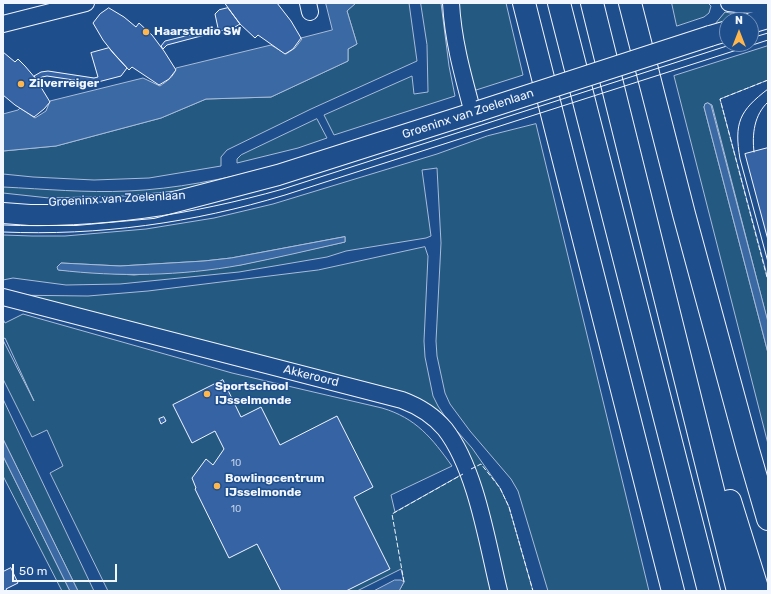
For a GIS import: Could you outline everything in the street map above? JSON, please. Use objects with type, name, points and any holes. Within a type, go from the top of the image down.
[{"type":"highway","points":[[524,3],[674,591]]},
{"type":"highway","points":[[559,3],[709,591]]},
{"type":"highway","points":[[592,3],[696,415],[738,591]]},
{"type":"highway","points":[[630,3],[684,214],[768,519]]},
{"type":"highway","points":[[696,415],[716,456],[758,591]]},
{"type":"main road","name":"Groeninx van Zoelenlaan","points":[[3,213],[30,215],[75,215],[110,212],[152,208],[208,194],[278,175],[719,33]]},
{"type":"main road","name":"Groeninx van Zoelenlaan","points":[[3,199],[34,202],[78,203],[208,194]]},
{"type":"street","points":[[3,24],[86,3]]},
{"type":"street","points":[[451,3],[455,43],[463,80],[476,112]]},
{"type":"street","points":[[729,3],[752,5],[762,3]]},
{"type":"street","name":"Akkeroord","points":[[3,297],[414,404],[429,414],[444,428],[455,444],[468,471],[499,591]]},
{"type":"shaded area","points":[[326,3],[356,3],[347,11],[357,44],[348,49],[348,61],[271,97],[206,99],[161,118],[56,146],[3,151],[3,114],[18,110],[20,108],[35,118],[46,111],[50,101],[143,78],[160,86],[172,76],[176,68],[271,45],[286,54],[295,48],[302,39],[301,38],[332,30]]},
{"type":"shaded area","points":[[356,3],[409,3],[417,61],[311,109],[227,150],[221,157],[221,166],[149,178],[94,180],[3,174],[3,151],[56,146],[161,118],[206,99],[271,97],[348,61],[348,49],[357,44],[347,11]]},
{"type":"shaded area","points":[[421,3],[441,3],[449,66],[455,96],[334,135],[324,115],[412,76],[414,94],[428,92],[427,45]]},
{"type":"shaded area","points":[[458,3],[506,3],[523,75],[473,91],[466,66]]},
{"type":"shaded area","points":[[672,3],[708,3],[711,6],[709,13],[704,17],[677,26]]},
{"type":"shaded area","points":[[719,19],[719,27],[710,30]]},
{"type":"shaded area","points":[[768,46],[768,80],[720,99],[768,279],[768,323],[712,105],[708,103],[705,104],[704,107],[768,353],[768,444],[674,76],[749,52],[759,52],[759,49]]},
{"type":"shaded area","points":[[708,103],[711,105],[768,322],[768,353],[704,107],[705,104]]},
{"type":"shaded area","points":[[317,119],[327,138],[298,148],[237,163],[237,159],[241,155]]},
{"type":"shaded area","points":[[536,124],[649,591],[548,591],[518,491],[511,479],[470,431],[450,404],[445,393],[437,356],[436,341],[441,243],[437,168],[422,170],[431,236],[426,238],[346,251],[327,257],[239,272],[120,284],[66,285],[13,278],[3,280],[3,235],[65,236],[146,229],[214,218],[273,204],[437,154],[487,136]],"holes":[[[345,237],[345,242],[240,265],[134,275],[59,270],[61,263],[120,266],[204,261],[231,258]]]},
{"type":"shaded area","points":[[269,168],[229,181],[175,191],[126,196],[49,198],[3,193],[3,187],[97,192],[146,190],[199,183]]},
{"type":"shaded area","points":[[345,237],[345,242],[218,269],[150,274],[103,274],[58,270],[57,267],[61,263],[120,266],[204,261],[231,258]]},
{"type":"shaded area","points":[[425,247],[428,256],[424,341],[425,357],[433,396],[448,421],[472,448],[500,488],[509,507],[533,591],[399,591],[404,582],[401,569],[357,591],[108,591],[50,473],[63,466],[47,430],[32,437],[3,379],[3,340],[34,401],[5,338],[3,339],[3,319],[5,323],[23,314],[232,373],[394,412],[414,423],[422,430],[452,466],[391,495],[395,512],[475,467],[466,453],[429,410],[3,295],[88,296],[148,291],[318,270]]},
{"type":"shaded area","points":[[3,399],[94,591],[78,591],[3,439]]},
{"type":"shaded area","points":[[3,439],[78,591],[70,591],[3,456]]},
{"type":"shaded area","points":[[3,456],[70,591],[62,591],[3,476]]},
{"type":"shaded area","points":[[395,580],[401,580],[404,582],[399,591],[374,591]]},
{"type":"building","points":[[225,3],[277,3],[291,21],[301,38],[293,49],[285,54],[258,35],[255,38],[240,24]]},
{"type":"building","points":[[109,8],[124,17],[136,27],[139,23],[152,35],[176,70],[169,79],[159,85],[132,67],[129,70],[114,54],[103,40],[93,23],[100,14]]},
{"type":"building","points":[[228,8],[240,24],[235,27],[167,45],[163,49],[161,46],[165,41],[218,28],[215,14],[219,10]]},
{"type":"building","points":[[109,48],[127,68],[121,76],[94,83],[47,76],[37,80],[34,76],[41,72],[48,71],[94,78],[98,77],[91,53]]},
{"type":"building","name":"Zilverreiger","points":[[3,52],[15,62],[18,59],[25,66],[36,79],[50,102],[34,117],[15,105],[3,95]]},
{"type":"building","points":[[768,148],[768,240],[745,154]]},
{"type":"building","points":[[223,380],[241,417],[261,407],[280,445],[337,416],[373,487],[354,497],[390,569],[346,591],[281,591],[257,544],[229,558],[195,489],[196,488],[192,478],[206,459],[213,465],[224,449],[215,431],[192,443],[173,405]]},
{"type":"building","points":[[164,417],[166,421],[161,424],[159,419]]},
{"type":"building","points":[[11,568],[18,583],[6,589],[7,591],[3,591],[3,572]]},
{"type":"tram line","points":[[759,36],[768,33]]},
{"type":"tram line","points":[[3,232],[75,232],[146,226],[250,205],[768,40]]},
{"type":"tram line","points":[[3,225],[39,226],[109,222],[179,213],[248,198],[283,189],[719,49]]},
{"type":"tram line","points":[[768,89],[745,111],[741,119],[738,136],[740,159],[768,262]]},
{"type":"tram line","points":[[754,152],[753,138],[755,125],[763,107],[768,102]]},
{"type":"fence","points":[[768,80],[720,99],[768,281]]},
{"type":"fence","points":[[471,469],[481,464],[500,488],[509,507],[533,591]]},
{"type":"fence","points":[[404,582],[392,514],[463,474]]},
{"type":"place","name":"Haarstudio SW","points":[[146,32]]},
{"type":"place","name":"Zilverreiger","points":[[21,84]]},
{"type":"place","name":"Sportschool IJsselmonde","points":[[207,394]]},
{"type":"place","name":"Bowlingcentrum IJsselmonde","points":[[217,486]]}]
